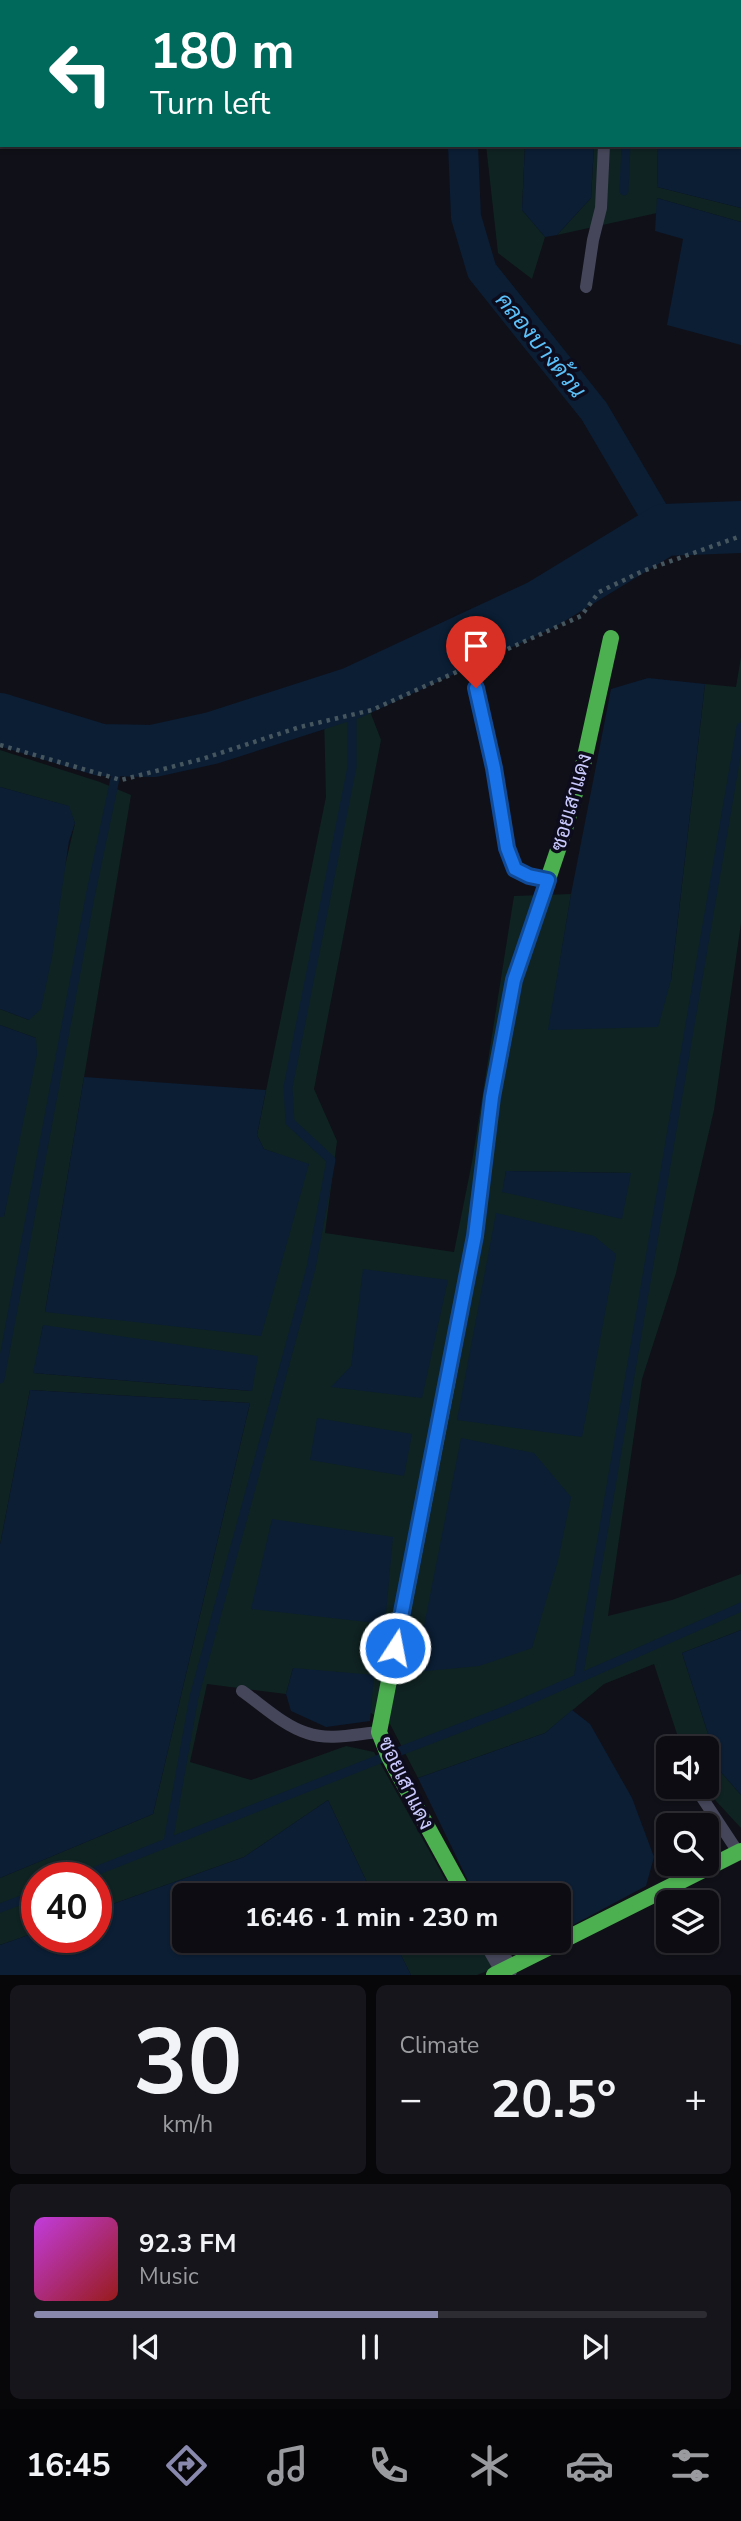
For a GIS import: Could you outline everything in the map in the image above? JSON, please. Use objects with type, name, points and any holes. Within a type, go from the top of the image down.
[{"type":"street","name":"ซอยเสาแดง","points":[[458,1883],[389,1756],[379,1732],[475,1236],[492,1097],[514,980],[565,829],[584,761],[611,638]]},
{"type":"street","points":[[494,1953],[500,1972],[740,1852]]},
{"type":"lane","points":[[586,287],[601,208],[604,147]]},
{"type":"lane","points":[[476,688],[494,768],[507,848],[515,869],[529,876],[548,880]]},
{"type":"lane","points":[[242,1691],[307,1733],[327,1737],[379,1732]]},
{"type":"lane","points":[[703,1799],[740,1852]]},
{"type":"path","points":[[0,745],[121,780],[202,759],[300,727],[372,710],[581,616],[599,592],[643,571],[741,536]]},
{"type":"green space","points":[[486,147],[525,147],[522,210],[545,237],[532,279],[498,253]]},
{"type":"green space","points":[[594,147],[658,147],[657,187],[741,208],[741,222],[657,198],[657,213],[557,235],[591,198]]},
{"type":"green space","points":[[741,657],[741,923],[714,1110],[676,1273],[642,1379],[608,1616],[672,1600],[741,1574],[741,1630],[682,1653],[709,1736],[678,1736],[654,1664],[604,1684],[545,1733],[418,1778],[390,1724],[293,1668],[286,1694],[207,1684],[190,1762],[251,1780],[346,1746],[374,1752],[447,1883],[367,1883],[328,1800],[244,1857],[112,1904],[112,1862],[38,1862],[153,1814],[250,1403],[30,1390],[0,1545],[0,1217],[4,1216],[36,1038],[0,1025],[0,1009],[29,1020],[75,823],[68,806],[0,787],[0,750],[100,782],[131,795],[45,1312],[309,1165],[264,1149],[257,1135],[326,797],[324,715],[368,706],[381,740],[314,1089],[337,1141],[325,1233],[454,1252],[472,1162],[514,896],[571,894],[549,1029],[671,980],[705,684],[736,687]],"holes":[[[506,1171],[631,1173],[503,1192]],[[43,1326],[251,1391],[34,1373]]]},
{"type":"green space","points":[[719,1768],[741,1795],[741,1828],[715,1799],[719,1799]]},
{"type":"green space","points":[[21,1869],[21,1938],[0,1945],[0,1878]]},
{"type":"green space","points":[[400,1953],[487,1953],[495,1968],[477,1975],[411,1975]]},
{"type":"water","points":[[525,147],[594,147],[591,198],[557,235],[545,237],[522,210]]},
{"type":"water","points":[[658,147],[741,147],[741,208],[657,187]]},
{"type":"water","points":[[657,198],[741,222],[741,345],[667,325],[683,239],[655,231]]},
{"type":"water","points":[[648,678],[705,684],[671,980],[658,1027],[548,1030],[611,689]]},
{"type":"water","points":[[0,787],[69,806],[75,823],[69,841],[52,957],[41,1009],[29,1020],[0,1009]]},
{"type":"water","points":[[0,1025],[36,1038],[37,1054],[4,1217],[0,1217]]},
{"type":"water","points":[[84,1077],[266,1090],[257,1135],[264,1149],[309,1164],[261,1336],[45,1312]]},
{"type":"water","points":[[506,1171],[631,1173],[622,1219],[502,1192]]},
{"type":"water","points":[[496,1213],[594,1236],[616,1254],[582,1437],[457,1420]]},
{"type":"water","points":[[363,1269],[448,1280],[422,1398],[331,1387],[351,1366]]},
{"type":"water","points":[[43,1325],[258,1356],[252,1391],[33,1373]]},
{"type":"water","points":[[30,1390],[250,1403],[153,1814],[38,1862],[21,1862],[21,1869],[0,1878],[0,1545]]},
{"type":"water","points":[[317,1418],[412,1434],[404,1476],[310,1460]]},
{"type":"water","points":[[461,1438],[534,1453],[571,1497],[558,1561],[532,1648],[479,1666],[415,1672]]},
{"type":"water","points":[[272,1519],[393,1537],[385,1624],[251,1609]]},
{"type":"water","points":[[741,1630],[741,1795],[720,1771],[719,1736],[709,1736],[682,1653]]},
{"type":"water","points":[[293,1668],[374,1675],[370,1721],[326,1727],[291,1711],[286,1694]]},
{"type":"water","points":[[572,1710],[590,1724],[632,1798],[654,1857],[646,1886],[571,1926],[571,1883],[469,1883],[418,1778],[545,1733]]},
{"type":"water","points":[[328,1800],[367,1883],[172,1883],[172,1953],[400,1953],[411,1975],[0,1975],[0,1945],[21,1938],[21,1953],[112,1953],[112,1904],[244,1857]]},
{"type":"waterway","name":"คลองบางด้วน","points":[[463,147],[466,217],[482,271],[594,411],[664,530]]},
{"type":"waterway","points":[[624,191],[626,147]]},
{"type":"waterway","points":[[0,719],[101,750],[153,751],[212,738],[352,693],[541,605],[664,530],[741,527]]},
{"type":"waterway","points":[[168,1842],[194,1697],[311,1268],[331,1160],[290,1122],[288,1087],[352,767],[352,693]]},
{"type":"waterway","points":[[578,1679],[741,727]]},
{"type":"waterway","points":[[0,1379],[90,897],[121,750]]},
{"type":"waterway","points":[[395,1753],[504,1711],[741,1607]]},
{"type":"waterway","points":[[112,1865],[382,1758]]},
{"type":"waterway","points":[[0,1908],[21,1900]]},
{"type":"traffic: fast","points":[[499,1062],[514,980],[565,829],[584,761],[611,638]]},
{"type":"traffic: fast","points":[[448,1378],[379,1732],[389,1757],[458,1883]]},
{"type":"traffic: fast","points":[[494,1975],[741,1851]]},
{"type":"traffic: jam","points":[[448,1378],[475,1236],[492,1097],[499,1062]]},
{"type":"route","points":[[395,1648],[475,1236],[492,1097],[514,980],[548,880],[529,876],[515,869],[507,848],[494,768],[476,688]]}]
